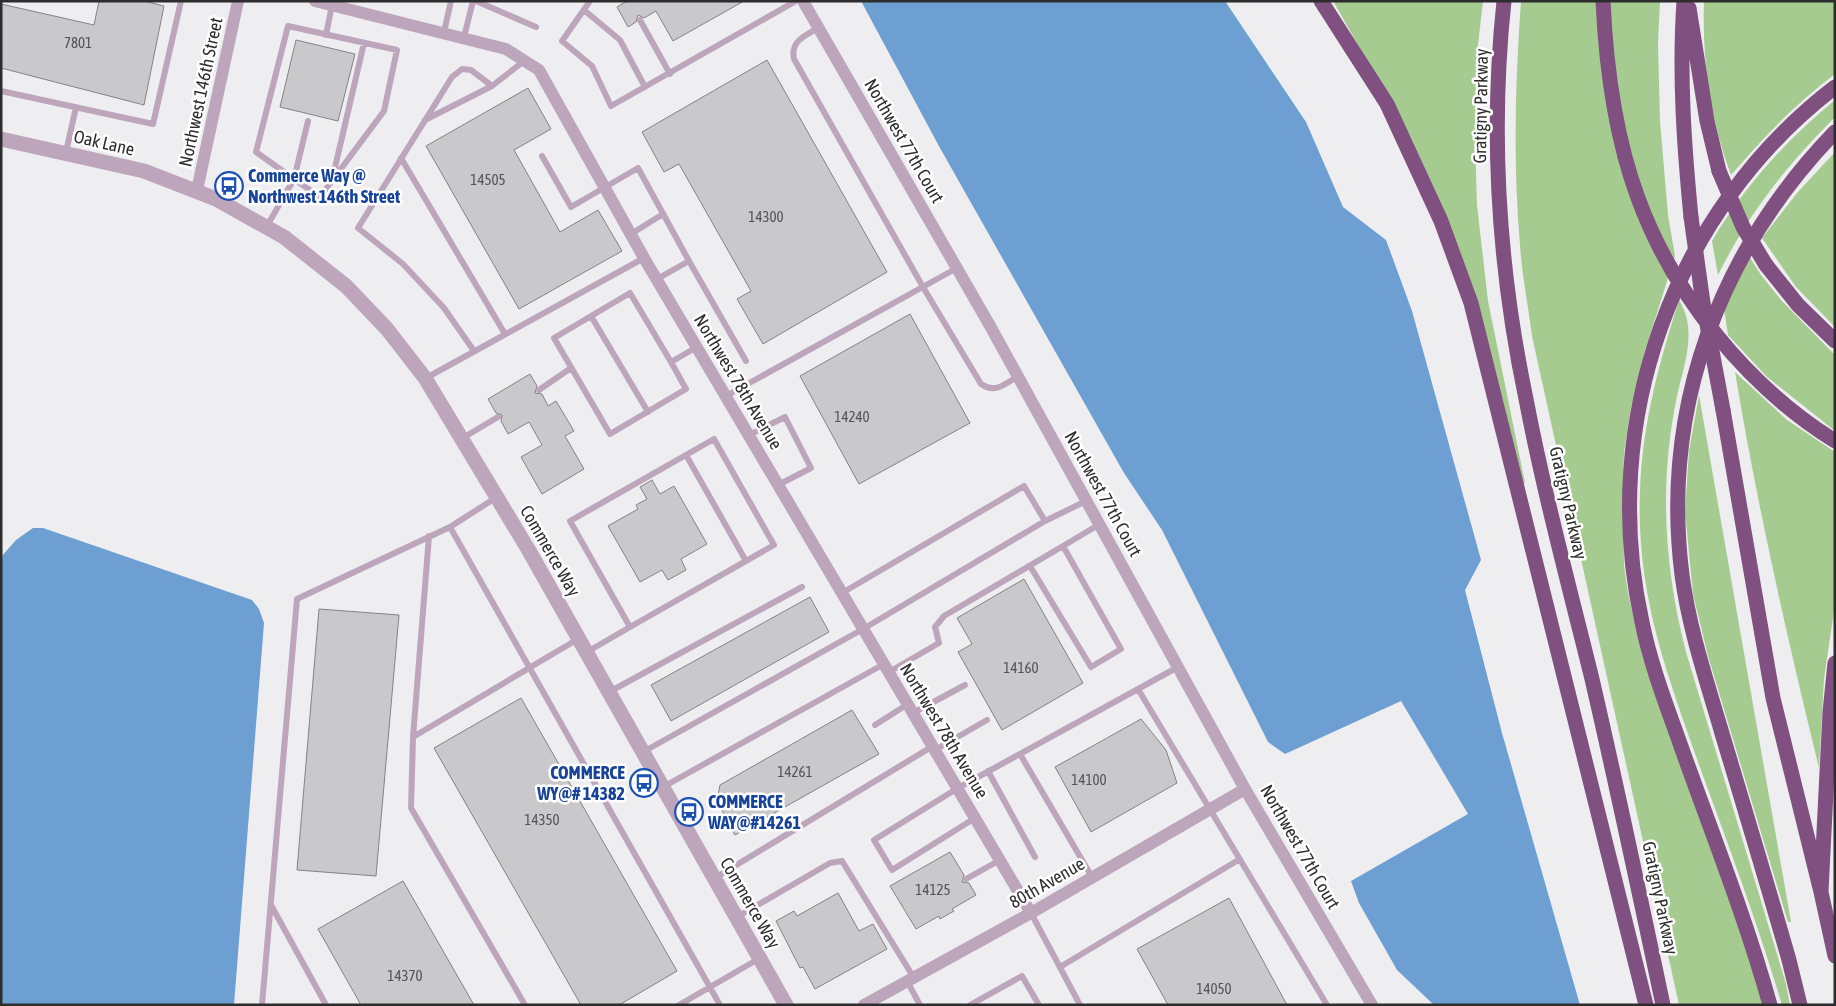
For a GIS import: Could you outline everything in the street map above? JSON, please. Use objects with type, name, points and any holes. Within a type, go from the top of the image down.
[{"type":"highway","points":[[1321,1],[1387,104],[1441,221],[1471,303],[1646,1005]]},
{"type":"highway","name":"Gratigny Parkway","points":[[1504,1],[1499,71],[1499,183],[1508,287],[1517,350],[1551,514],[1626,829],[1663,1005]]},
{"type":"highway","points":[[1603,1],[1609,72],[1626,158],[1639,200],[1663,252],[1713,332],[1771,393],[1835,442]]},
{"type":"highway","points":[[1684,1],[1680,58],[1684,148],[1703,304],[1774,698],[1835,956]]},
{"type":"highway","points":[[1688,1],[1706,121],[1719,171],[1743,227],[1766,265],[1798,305],[1835,341]]},
{"type":"highway","points":[[1770,1005],[1742,917],[1648,650],[1630,553],[1629,487],[1631,451],[1644,379],[1652,350],[1672,297],[1693,255],[1722,206],[1745,175],[1806,111],[1835,87]]},
{"type":"highway","points":[[1800,1005],[1789,960],[1688,611],[1679,544],[1679,477],[1687,410],[1694,378],[1720,299],[1746,248],[1766,216],[1798,172],[1835,132]]},
{"type":"highway","points":[[1821,892],[1830,712],[1835,663]]},
{"type":"street","name":"Northwest 146th Street","points":[[197,190],[238,1]]},
{"type":"street","name":"Northwest 78th Avenue","points":[[315,1],[506,49],[539,70],[644,258],[1031,913]]},
{"type":"street","name":"Northwest 77th Court","points":[[802,1],[957,268],[1245,789],[1368,1002]]},
{"type":"street","name":"Oak Lane","points":[[1,139],[144,171],[197,190]]},
{"type":"street","name":"Commerce Way","points":[[197,190],[267,226],[346,286],[387,329],[426,378],[579,638],[786,1005]]},
{"type":"street","name":"80th Avenue","points":[[864,1005],[1031,913],[1245,789]]},
{"type":"lane","points":[[1,91],[153,124],[181,1]]},
{"type":"lane","points":[[444,32],[451,1]]},
{"type":"lane","points":[[464,37],[475,1],[536,27]]},
{"type":"lane","points":[[590,1],[562,41],[592,66],[611,106],[796,1]]},
{"type":"lane","points":[[326,35],[332,5]]},
{"type":"lane","points":[[584,10],[620,40],[645,87]]},
{"type":"lane","points":[[640,20],[670,74]]},
{"type":"lane","points":[[288,26],[326,35],[397,50],[384,111],[320,197],[256,152],[288,26]]},
{"type":"lane","points":[[818,28],[796,43],[792,52],[794,59],[923,287],[981,384],[991,389],[996,389],[1018,376]]},
{"type":"lane","points":[[333,180],[364,43]]},
{"type":"lane","points":[[425,120],[492,86],[524,61]]},
{"type":"lane","points":[[474,351],[444,308],[403,264],[358,228],[452,77],[462,70],[471,70],[492,86]]},
{"type":"lane","points":[[66,154],[76,107]]},
{"type":"lane","points":[[267,226],[294,179],[308,121]]},
{"type":"lane","points":[[542,156],[570,207],[638,168],[746,361]]},
{"type":"lane","points":[[401,158],[505,334]]},
{"type":"lane","points":[[630,234],[663,214]]},
{"type":"lane","points":[[426,378],[644,258]]},
{"type":"lane","points":[[657,279],[689,260]]},
{"type":"lane","points":[[726,396],[957,268]]},
{"type":"lane","points":[[630,293],[670,362],[686,389],[610,434],[554,338],[630,293]]},
{"type":"lane","points":[[591,316],[648,412]]},
{"type":"lane","points":[[670,362],[696,347]]},
{"type":"lane","points":[[539,390],[571,368]]},
{"type":"lane","points":[[461,439],[498,417]]},
{"type":"lane","points":[[749,435],[785,417],[810,468],[778,485]]},
{"type":"lane","points":[[586,652],[630,627],[746,561],[774,545],[714,438],[570,521],[630,627]]},
{"type":"lane","points":[[686,454],[746,561]]},
{"type":"lane","points":[[842,593],[1024,486],[1045,521]]},
{"type":"lane","points":[[262,1005],[297,599],[450,527],[497,498]]},
{"type":"lane","points":[[643,752],[863,629],[1045,521],[1086,500]]},
{"type":"lane","points":[[663,787],[886,668],[939,642],[935,627],[944,616],[1100,524]]},
{"type":"lane","points":[[450,527],[720,1005]]},
{"type":"lane","points":[[429,536],[413,737],[411,808],[525,1005]]},
{"type":"lane","points":[[1030,566],[1091,667],[1121,649],[1063,546]]},
{"type":"lane","points":[[609,692],[802,587]]},
{"type":"lane","points":[[413,737],[579,638]]},
{"type":"lane","points":[[975,818],[892,870],[874,840],[958,788],[1178,667]]},
{"type":"lane","points":[[874,725],[965,685]]},
{"type":"lane","points":[[1138,688],[1327,1005]]},
{"type":"lane","points":[[715,878],[934,748],[987,720]]},
{"type":"lane","points":[[1020,754],[1092,876]]},
{"type":"lane","points":[[988,771],[1034,857]]},
{"type":"lane","points":[[1060,967],[1240,858]]},
{"type":"lane","points":[[966,879],[1000,860]]},
{"type":"lane","points":[[737,917],[830,863],[842,861],[910,980],[920,1005]]},
{"type":"lane","points":[[271,904],[326,1005]]},
{"type":"lane","points":[[1031,913],[1080,1005]]},
{"type":"lane","points":[[679,1005],[760,958]]},
{"type":"lane","points":[[970,1005],[1022,976],[1039,1005]]},
{"type":"green space","points":[[1333,1],[1483,1],[1477,54],[1475,142],[1477,205],[1488,301],[1525,483],[1520,484],[1436,193],[1411,138]]},
{"type":"green space","points":[[1521,1],[1660,1],[1658,43],[1660,121],[1668,215],[1675,256],[1644,354],[1630,412],[1624,453],[1624,565],[1628,593],[1643,658],[1731,902],[1765,1005],[1679,1005],[1532,336],[1521,256],[1516,184],[1516,93]]},
{"type":"green space","points":[[1704,1],[1835,1],[1835,74],[1806,97],[1780,122],[1731,175],[1718,133],[1709,90],[1704,46]]},
{"type":"green space","points":[[1835,100],[1835,117],[1800,154],[1770,191],[1743,230],[1718,275],[1712,241],[1724,221],[1767,165],[1800,131]]},
{"type":"green space","points":[[1835,152],[1835,327],[1796,287],[1762,238],[1797,193]]},
{"type":"green space","points":[[1749,256],[1761,275],[1782,301],[1835,355],[1835,431],[1766,376],[1728,335],[1724,309]]},
{"type":"green space","points":[[1679,300],[1685,311],[1689,335],[1686,360],[1671,428],[1668,460],[1666,524],[1673,588],[1686,652],[1786,984],[1790,1005],[1782,1005],[1754,918],[1677,703],[1657,636],[1643,566],[1640,530],[1640,492],[1644,443],[1658,371]]},
{"type":"green space","points":[[1735,372],[1787,420],[1835,452],[1835,604],[1824,679],[1819,768],[1773,571]]},
{"type":"green space","points":[[1699,395],[1791,922],[1788,922],[1708,656],[1693,594],[1685,512],[1689,451]]},
{"type":"water","points":[[861,1],[1225,1],[1306,122],[1343,207],[1386,240],[1412,311],[1481,560],[1465,590],[1502,733],[1580,1005],[1434,1005],[1397,970],[1359,903],[1351,881],[1468,814],[1401,701],[1285,754],[1268,742],[1162,530],[1124,473],[940,148]]},
{"type":"water","points":[[33,528],[43,528],[252,600],[259,609],[264,623],[234,1005],[1,1005],[1,557],[16,540]]},
{"type":"building","points":[[99,1],[144,1],[164,6],[144,105],[1,68],[1,4],[94,25]]},
{"type":"building","points":[[627,1],[744,1],[673,41],[656,11],[644,18],[638,15],[636,22],[628,27],[617,7]]},
{"type":"building","points":[[296,40],[355,54],[338,121],[280,107]]},
{"type":"building","points":[[767,60],[887,272],[763,344],[737,299],[751,291],[679,164],[664,172],[642,132]]},
{"type":"building","points":[[528,88],[551,129],[514,150],[560,232],[598,210],[622,251],[519,309],[426,146]]},
{"type":"building","points":[[910,314],[970,423],[859,484],[800,376]]},
{"type":"building","points":[[530,374],[537,386],[535,393],[542,394],[548,406],[556,401],[574,431],[565,436],[584,469],[542,494],[521,457],[542,445],[529,422],[508,434],[501,421],[502,415],[496,413],[488,399]]},
{"type":"building","points":[[652,480],[660,494],[674,486],[707,544],[681,559],[686,570],[668,580],[662,570],[640,582],[608,526],[638,509],[636,505],[647,499],[640,487]]},
{"type":"building","points":[[1024,579],[1083,683],[1002,730],[958,652],[972,644],[957,618]]},
{"type":"building","points":[[810,597],[829,632],[671,721],[651,685]]},
{"type":"building","points":[[319,609],[399,615],[376,876],[297,870]]},
{"type":"building","points":[[521,698],[677,971],[619,1005],[581,1005],[434,748]]},
{"type":"building","points":[[852,710],[879,754],[735,835],[717,801],[720,785]]},
{"type":"building","points":[[1141,719],[1166,750],[1177,783],[1091,832],[1055,767]]},
{"type":"building","points":[[950,852],[964,875],[962,882],[969,883],[976,895],[952,909],[954,911],[940,919],[939,916],[916,929],[890,886]]},
{"type":"building","points":[[403,881],[474,1005],[361,1005],[318,929]]},
{"type":"building","points":[[838,893],[859,931],[873,924],[887,949],[815,989],[803,967],[800,968],[776,921],[794,911],[797,916]]},
{"type":"building","points":[[1229,898],[1287,1005],[1168,1005],[1137,949]]},
{"type":"place","name":"Commerce Way @ Northwest 146th Street","points":[[229,186]]},
{"type":"place","name":"COMMERCE WY@# 14382","points":[[644,783]]},
{"type":"place","name":"COMMERCE WAY@#14261","points":[[689,812]]}]
